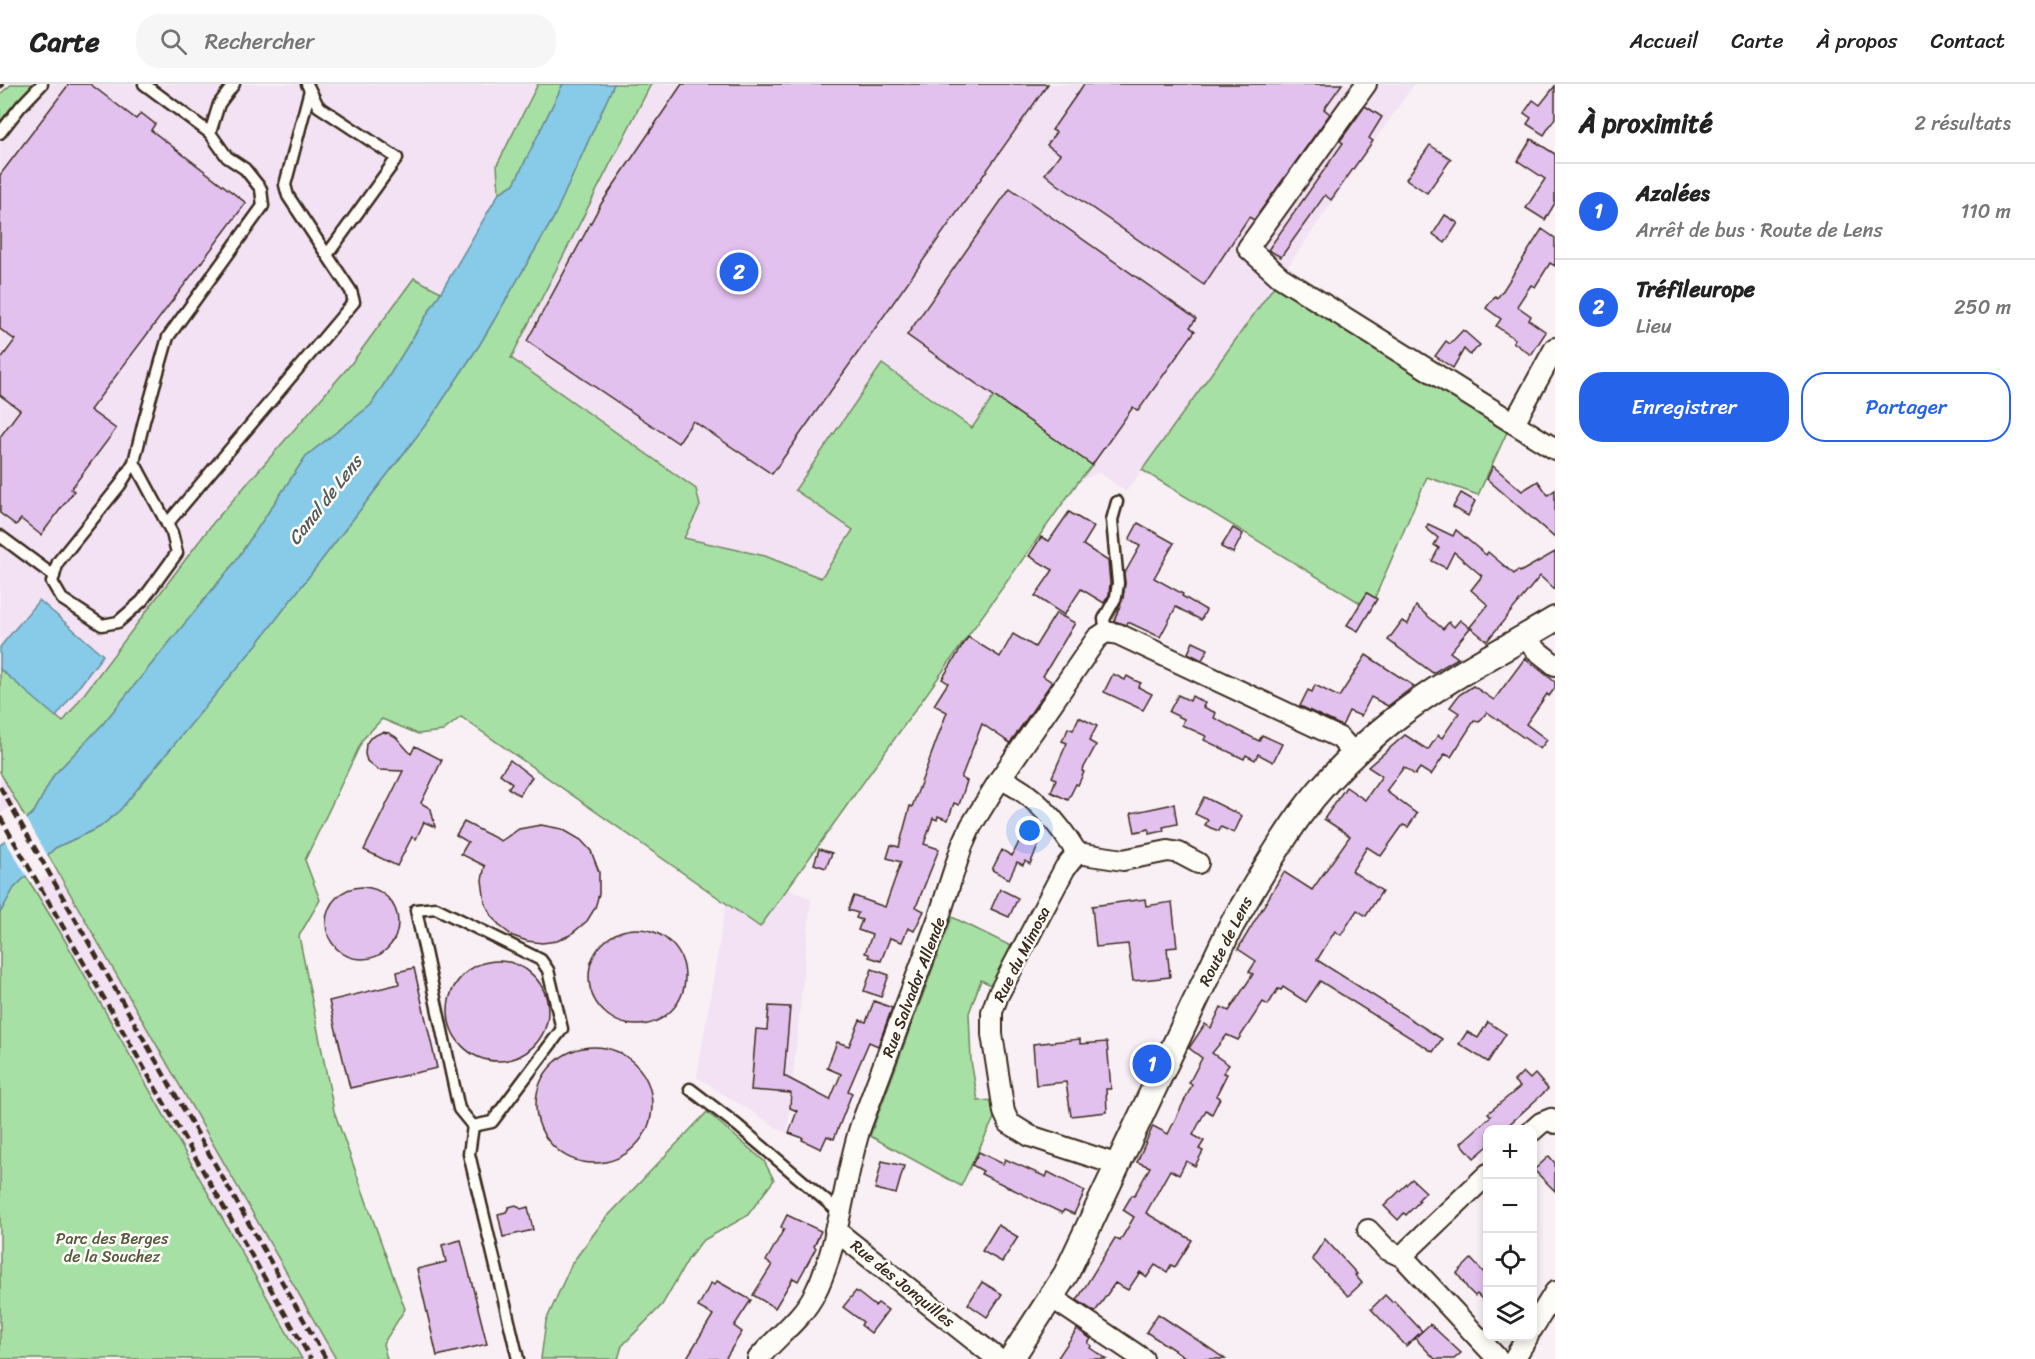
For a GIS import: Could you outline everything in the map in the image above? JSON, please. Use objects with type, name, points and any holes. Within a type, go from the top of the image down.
[{"type":"street","points":[[1366,84],[1248,248],[1280,277],[1555,449]]},
{"type":"street","points":[[1508,419],[1555,348]]},
{"type":"street","name":"Route de Lens","points":[[1011,1359],[1066,1274],[1235,919],[1300,814],[1355,755],[1396,718],[1433,692],[1555,619]]},
{"type":"street","points":[[1106,632],[1118,634],[1340,738],[1355,755]]},
{"type":"street","name":"Rue Salvador Allende","points":[[758,1359],[797,1318],[815,1293],[824,1274],[852,1152],[971,825],[1097,638],[1106,632]]},
{"type":"street","points":[[1524,638],[1555,665]]},
{"type":"street","points":[[1000,779],[1026,793],[1061,829],[1077,853],[1123,860],[1168,851],[1179,853],[1198,863]]},
{"type":"street","name":"Rue du Mimosa","points":[[1077,853],[1065,868],[998,995],[992,1012],[992,1034],[1004,1112],[1009,1124],[1030,1136],[1118,1165]]},
{"type":"street","points":[[1537,1127],[1551,1119],[1555,1123]]},
{"type":"street","points":[[1403,1257],[1483,1179]]},
{"type":"street","name":"Rue des Jonquilles","points":[[835,1230],[998,1359]]},
{"type":"street","points":[[1368,1230],[1386,1249],[1403,1257],[1498,1359]]},
{"type":"street","points":[[1537,1322],[1555,1292]]},
{"type":"street","points":[[1051,1297],[1143,1359]]},
{"type":"street","points":[[1514,1359],[1525,1341]]},
{"type":"lane","points":[[0,133],[21,105],[42,84]]},
{"type":"lane","points":[[134,462],[172,533],[177,553],[142,601],[118,622],[102,625],[62,599],[52,582],[58,562],[120,485],[134,462],[168,337],[263,206],[261,189],[244,169],[227,157],[210,133],[144,84]]},
{"type":"lane","points":[[210,133],[219,104],[234,84]]},
{"type":"lane","points":[[308,87],[318,106],[397,158],[327,255]]},
{"type":"lane","points":[[167,524],[354,302],[351,291],[288,196],[285,185],[308,87]]},
{"type":"lane","points":[[1106,632],[1104,619],[1116,597],[1118,583],[1112,520],[1117,502]]},
{"type":"lane","points":[[0,536],[54,576]]},
{"type":"lane","points":[[473,1126],[492,1122],[562,1029],[548,970],[541,960],[436,908],[416,910],[459,1109],[473,1126],[469,1154],[518,1359]]},
{"type":"lane","points":[[690,1089],[737,1125],[833,1207],[840,1210]]},
{"type":"shaded area","points":[[38,84],[538,84],[497,165],[499,193],[441,292],[414,278],[351,364],[213,523],[62,723],[0,669],[0,123],[10,109]]},
{"type":"shaded area","points":[[651,84],[1414,84],[1277,282],[1126,492],[1099,472],[1078,482],[788,889],[811,899],[787,1134],[697,1077],[726,903],[461,717],[511,359]]},
{"type":"shaded area","points":[[0,772],[17,803],[0,814]]},
{"type":"shaded area","points":[[57,871],[336,1359],[302,1359],[32,886]]},
{"type":"green space","points":[[12,84],[38,84],[10,109],[0,122],[0,94]]},
{"type":"green space","points":[[538,84],[563,84],[514,184],[499,193],[497,165]]},
{"type":"green space","points":[[614,84],[651,84],[511,358],[696,489],[700,506],[684,538],[765,556],[821,578],[853,530],[795,490],[882,364],[972,428],[994,396],[1092,465],[760,927],[461,717],[443,731],[418,734],[382,719],[363,739],[305,860],[320,900],[299,936],[334,1111],[405,1309],[383,1344],[387,1359],[336,1359],[48,855],[55,848],[100,827],[120,810],[257,644],[430,419],[480,344],[553,219]]},
{"type":"green space","points":[[414,278],[441,292],[371,405],[306,456],[235,562],[102,725],[54,775],[34,812],[26,819],[0,772],[0,669],[63,722],[213,523],[351,364]]},
{"type":"green space","points":[[1277,282],[1508,430],[1478,495],[1427,477],[1370,609],[1142,470]]},
{"type":"green space","name":"Parc des Berges de la Souchez","points":[[26,876],[59,930],[302,1359],[0,1359],[0,913],[14,888]]},
{"type":"green space","points":[[952,917],[1013,947],[993,986],[981,980],[969,1013],[971,1061],[978,1101],[994,1100],[995,1116],[961,1186],[870,1136]]},
{"type":"green space","points":[[707,1112],[764,1161],[774,1180],[747,1216],[702,1241],[689,1258],[662,1305],[622,1346],[618,1359],[541,1359],[546,1321],[572,1263],[605,1219]]},
{"type":"water","name":"Canal de Lens","points":[[563,84],[614,84],[553,219],[480,344],[430,419],[257,644],[120,810],[100,827],[55,848],[14,888],[0,913],[0,845],[34,812],[54,775],[102,725],[235,562],[306,456],[371,405],[499,193],[514,184]]},
{"type":"water","points":[[39,600],[103,655],[56,717],[0,669],[0,647]]},
{"type":"pier","points":[[25,816],[49,858],[28,878],[3,837]]},
{"type":"building","points":[[69,84],[90,84],[136,119],[141,113],[155,124],[151,130],[246,203],[90,410],[116,429],[71,489],[74,491],[41,535],[21,519],[16,525],[0,513],[0,437],[20,410],[0,395],[0,360],[15,340],[0,329],[0,175]]},
{"type":"building","points":[[682,84],[1048,84],[772,474],[693,421],[678,443],[527,341],[601,204]]},
{"type":"building","points":[[1084,84],[1342,84],[1324,109],[1330,114],[1254,220],[1249,217],[1204,285],[1045,174],[1060,154],[1047,145],[1056,132],[1052,130]]},
{"type":"building","points":[[1555,86],[1555,118],[1544,135],[1527,124],[1531,118],[1524,113],[1533,100],[1540,105]]},
{"type":"building","points":[[1365,106],[1382,117],[1369,138],[1373,141],[1331,200],[1325,195],[1281,257],[1268,250],[1343,143],[1340,141]]},
{"type":"building","points":[[1531,139],[1555,154],[1555,203],[1545,220],[1526,208],[1545,179],[1518,161]]},
{"type":"building","points":[[1430,145],[1451,159],[1427,193],[1406,179]]},
{"type":"building","points":[[1010,188],[1196,319],[1190,327],[1195,331],[1138,411],[1133,407],[1092,465],[907,335]]},
{"type":"building","points":[[1445,215],[1458,223],[1445,243],[1433,234]]},
{"type":"building","points":[[1542,229],[1555,238],[1555,266],[1550,263],[1535,287],[1531,285],[1517,306],[1531,316],[1529,320],[1546,332],[1531,355],[1513,342],[1515,339],[1496,326],[1501,319],[1486,308],[1495,296],[1497,298],[1502,292]]},
{"type":"building","points":[[1463,330],[1480,345],[1470,355],[1464,349],[1453,368],[1435,356],[1446,341],[1450,344]]},
{"type":"building","points":[[1493,466],[1522,491],[1538,481],[1548,495],[1555,490],[1555,538],[1487,479]]},
{"type":"building","points":[[1461,493],[1475,501],[1468,516],[1453,507]]},
{"type":"building","points":[[1069,512],[1094,527],[1083,545],[1108,561],[1110,583],[1109,595],[1104,603],[1081,589],[1064,615],[1035,596],[1053,570],[1029,556],[1041,537],[1049,541]]},
{"type":"building","points":[[1138,523],[1174,543],[1154,578],[1206,610],[1201,620],[1176,607],[1160,637],[1128,622],[1127,625],[1114,621],[1123,598],[1124,571],[1140,546],[1129,540]]},
{"type":"building","points":[[1428,524],[1453,536],[1456,530],[1486,555],[1488,552],[1514,574],[1555,552],[1555,590],[1540,576],[1487,641],[1470,627],[1488,605],[1471,590],[1482,576],[1454,552],[1446,568],[1432,561],[1439,548],[1434,545],[1438,538],[1426,528]]},
{"type":"building","points":[[1233,528],[1243,534],[1233,553],[1221,547]]},
{"type":"building","points":[[1367,593],[1377,599],[1358,631],[1347,625]]},
{"type":"building","points":[[1416,606],[1443,629],[1449,622],[1454,627],[1460,620],[1470,628],[1450,652],[1458,658],[1433,673],[1388,640],[1402,621],[1408,624]]},
{"type":"building","points":[[1056,613],[1075,623],[1043,676],[1052,682],[1010,743],[982,724],[961,778],[967,781],[959,805],[954,803],[948,820],[938,816],[937,820],[933,818],[924,844],[939,849],[916,907],[924,911],[914,931],[908,928],[902,942],[890,938],[881,961],[869,957],[869,954],[865,953],[872,935],[858,930],[862,920],[856,918],[858,913],[848,910],[854,896],[885,907],[901,862],[887,858],[891,845],[899,847],[910,806],[912,807],[947,712],[934,705],[948,683],[942,679],[968,637],[1000,657],[1013,634],[1035,647]]},
{"type":"building","points":[[1193,642],[1208,649],[1202,660],[1188,653]]},
{"type":"building","points":[[1366,655],[1414,686],[1388,706],[1371,697],[1361,716],[1349,711],[1342,726],[1300,706],[1308,690],[1312,692],[1315,685],[1339,697]]},
{"type":"building","points":[[1525,658],[1555,682],[1555,688],[1549,696],[1547,694],[1526,724],[1547,740],[1540,749],[1487,712],[1479,722],[1474,721],[1451,757],[1445,754],[1431,775],[1420,768],[1415,775],[1404,767],[1386,791],[1417,814],[1408,827],[1403,825],[1381,856],[1367,847],[1352,871],[1382,891],[1366,916],[1357,910],[1341,935],[1335,931],[1317,960],[1442,1039],[1433,1052],[1320,981],[1306,1002],[1283,987],[1281,990],[1278,989],[1268,1005],[1263,1002],[1238,1040],[1227,1035],[1212,1053],[1229,1065],[1223,1073],[1227,1074],[1216,1096],[1220,1098],[1212,1114],[1206,1110],[1193,1135],[1204,1141],[1199,1149],[1203,1151],[1195,1166],[1186,1161],[1179,1175],[1170,1170],[1146,1213],[1192,1240],[1175,1267],[1171,1265],[1167,1272],[1155,1265],[1147,1277],[1140,1272],[1128,1290],[1115,1283],[1095,1312],[1077,1300],[1115,1238],[1120,1241],[1134,1217],[1123,1210],[1132,1195],[1134,1196],[1150,1167],[1137,1162],[1153,1126],[1168,1134],[1192,1085],[1189,1083],[1202,1058],[1189,1048],[1205,1024],[1211,1028],[1221,1007],[1229,1011],[1253,974],[1249,972],[1256,961],[1238,949],[1284,872],[1312,890],[1350,836],[1324,819],[1346,787],[1365,800],[1382,776],[1368,767],[1405,735],[1428,750],[1438,735],[1442,738],[1459,713],[1450,707],[1459,695],[1473,686],[1494,700]]},
{"type":"building","points":[[1113,674],[1125,680],[1127,676],[1141,683],[1138,687],[1152,694],[1143,710],[1104,692]]},
{"type":"building","points":[[1178,695],[1190,701],[1192,696],[1205,703],[1203,707],[1216,713],[1214,718],[1259,741],[1262,735],[1282,744],[1273,762],[1258,754],[1255,760],[1246,755],[1244,759],[1204,740],[1206,736],[1182,725],[1184,719],[1169,712]]},
{"type":"building","points":[[1079,717],[1097,726],[1089,741],[1096,745],[1082,771],[1084,772],[1078,785],[1076,784],[1068,800],[1051,792],[1056,779],[1052,777],[1067,743],[1062,741],[1068,728],[1073,730]]},
{"type":"building","points":[[382,732],[396,737],[411,754],[415,746],[442,760],[421,803],[431,809],[435,827],[424,822],[416,839],[412,837],[397,866],[364,850],[403,771],[378,770],[367,761],[366,744],[370,738]]},
{"type":"building","points":[[510,760],[532,777],[519,795],[508,788],[512,783],[500,774]]},
{"type":"building","points":[[1204,797],[1242,816],[1234,833],[1221,827],[1219,831],[1211,828],[1205,825],[1208,820],[1195,814]]},
{"type":"building","points":[[1174,804],[1177,824],[1163,827],[1164,831],[1149,834],[1149,829],[1135,832],[1131,813]]},
{"type":"building","points":[[464,822],[501,841],[519,829],[541,825],[562,829],[581,840],[591,851],[599,872],[599,894],[595,908],[587,921],[570,935],[557,941],[542,943],[513,936],[501,927],[485,903],[482,880],[485,866],[461,854],[468,842],[456,835]]},
{"type":"building","points":[[1022,836],[1039,844],[1030,864],[1025,861],[1023,865],[1017,862],[1009,879],[992,870],[1002,850],[1012,856]]},
{"type":"building","points":[[819,849],[832,853],[826,868],[814,864]]},
{"type":"building","points":[[362,887],[382,893],[392,903],[398,923],[392,943],[382,953],[362,959],[342,953],[332,943],[326,923],[332,903],[342,893]]},
{"type":"building","points":[[1000,889],[1018,898],[1009,917],[991,909]]},
{"type":"building","points":[[1145,899],[1146,906],[1172,902],[1177,947],[1167,948],[1170,977],[1133,981],[1128,944],[1096,947],[1092,906]]},
{"type":"building","points":[[637,929],[655,932],[671,943],[682,959],[685,977],[682,995],[671,1011],[655,1022],[637,1025],[619,1022],[603,1011],[592,995],[589,977],[592,959],[603,943],[619,932]]},
{"type":"building","points":[[498,961],[526,969],[540,983],[548,1011],[540,1039],[526,1053],[498,1061],[470,1053],[456,1039],[448,1011],[456,983],[470,969]]},
{"type":"building","points":[[414,968],[437,1068],[350,1088],[329,1001],[399,984],[397,972]]},
{"type":"building","points":[[872,969],[889,975],[881,997],[864,991]]},
{"type":"building","points":[[874,1001],[892,1008],[878,1046],[869,1042],[848,1091],[852,1093],[834,1139],[827,1136],[821,1149],[789,1133],[797,1111],[790,1108],[791,1093],[751,1090],[756,1029],[767,1030],[769,1006],[790,1007],[784,1076],[830,1100],[841,1074],[827,1068],[837,1042],[849,1046],[860,1020],[866,1022]]},
{"type":"building","points":[[1488,1022],[1506,1034],[1488,1062],[1459,1044],[1467,1032],[1478,1038]]},
{"type":"building","points":[[1080,1039],[1080,1044],[1107,1042],[1111,1089],[1106,1089],[1107,1112],[1071,1116],[1066,1082],[1036,1085],[1033,1044]]},
{"type":"building","points":[[594,1047],[616,1051],[635,1064],[648,1083],[652,1105],[648,1127],[635,1146],[616,1159],[594,1163],[572,1159],[553,1146],[540,1127],[536,1105],[540,1083],[553,1064],[572,1051]]},
{"type":"building","points":[[1523,1072],[1530,1079],[1535,1074],[1548,1089],[1508,1125],[1483,1125],[1483,1150],[1474,1158],[1461,1143],[1491,1116],[1488,1113],[1520,1087],[1514,1081]]},
{"type":"building","points":[[979,1152],[1003,1164],[1005,1159],[1046,1177],[1048,1172],[1085,1191],[1074,1214],[1064,1210],[1062,1213],[981,1174],[983,1171],[972,1165]]},
{"type":"building","points":[[1549,1156],[1555,1163],[1555,1191],[1537,1173],[1537,1167]]},
{"type":"building","points":[[882,1161],[904,1166],[896,1194],[875,1189]]},
{"type":"building","points":[[1412,1179],[1426,1192],[1406,1215],[1404,1213],[1398,1220],[1384,1206]]},
{"type":"building","points":[[516,1205],[521,1209],[528,1207],[533,1230],[503,1237],[498,1214]]},
{"type":"building","points":[[787,1215],[821,1231],[814,1246],[816,1248],[798,1281],[793,1278],[775,1308],[753,1295],[772,1265],[766,1261],[784,1229],[781,1227]]},
{"type":"building","points":[[998,1225],[1018,1237],[1002,1262],[982,1251]]},
{"type":"building","points":[[1325,1239],[1357,1274],[1355,1275],[1362,1283],[1348,1296],[1312,1259]]},
{"type":"building","points":[[461,1240],[487,1344],[437,1356],[417,1269],[446,1262],[442,1245]]},
{"type":"building","points":[[1471,1259],[1483,1272],[1483,1300],[1468,1289],[1457,1273]]},
{"type":"building","points":[[717,1281],[751,1300],[734,1326],[742,1332],[725,1359],[686,1359],[713,1315],[698,1307],[711,1283],[714,1285]]},
{"type":"building","points":[[982,1282],[1002,1294],[987,1317],[968,1304]]},
{"type":"building","points":[[856,1291],[875,1306],[878,1303],[888,1310],[871,1333],[861,1325],[863,1322],[843,1307]]},
{"type":"building","points":[[1385,1295],[1392,1302],[1394,1301],[1422,1331],[1406,1346],[1371,1309]]},
{"type":"building","points":[[1158,1314],[1225,1359],[1188,1359],[1146,1332]]},
{"type":"building","points":[[1430,1324],[1461,1353],[1454,1359],[1435,1359],[1415,1338]]},
{"type":"building","points":[[1077,1329],[1091,1339],[1088,1343],[1092,1346],[1090,1348],[1106,1359],[1057,1359]]},
{"type":"railway","points":[[0,87],[4,84]]},
{"type":"railway","points":[[0,787],[326,1359]]},
{"type":"railway","points":[[0,817],[311,1359]]},
{"type":"place","name":"Tréfileurope","points":[[739,272]]},
{"type":"place","name":"Azalées","points":[[1152,1064]]}]
